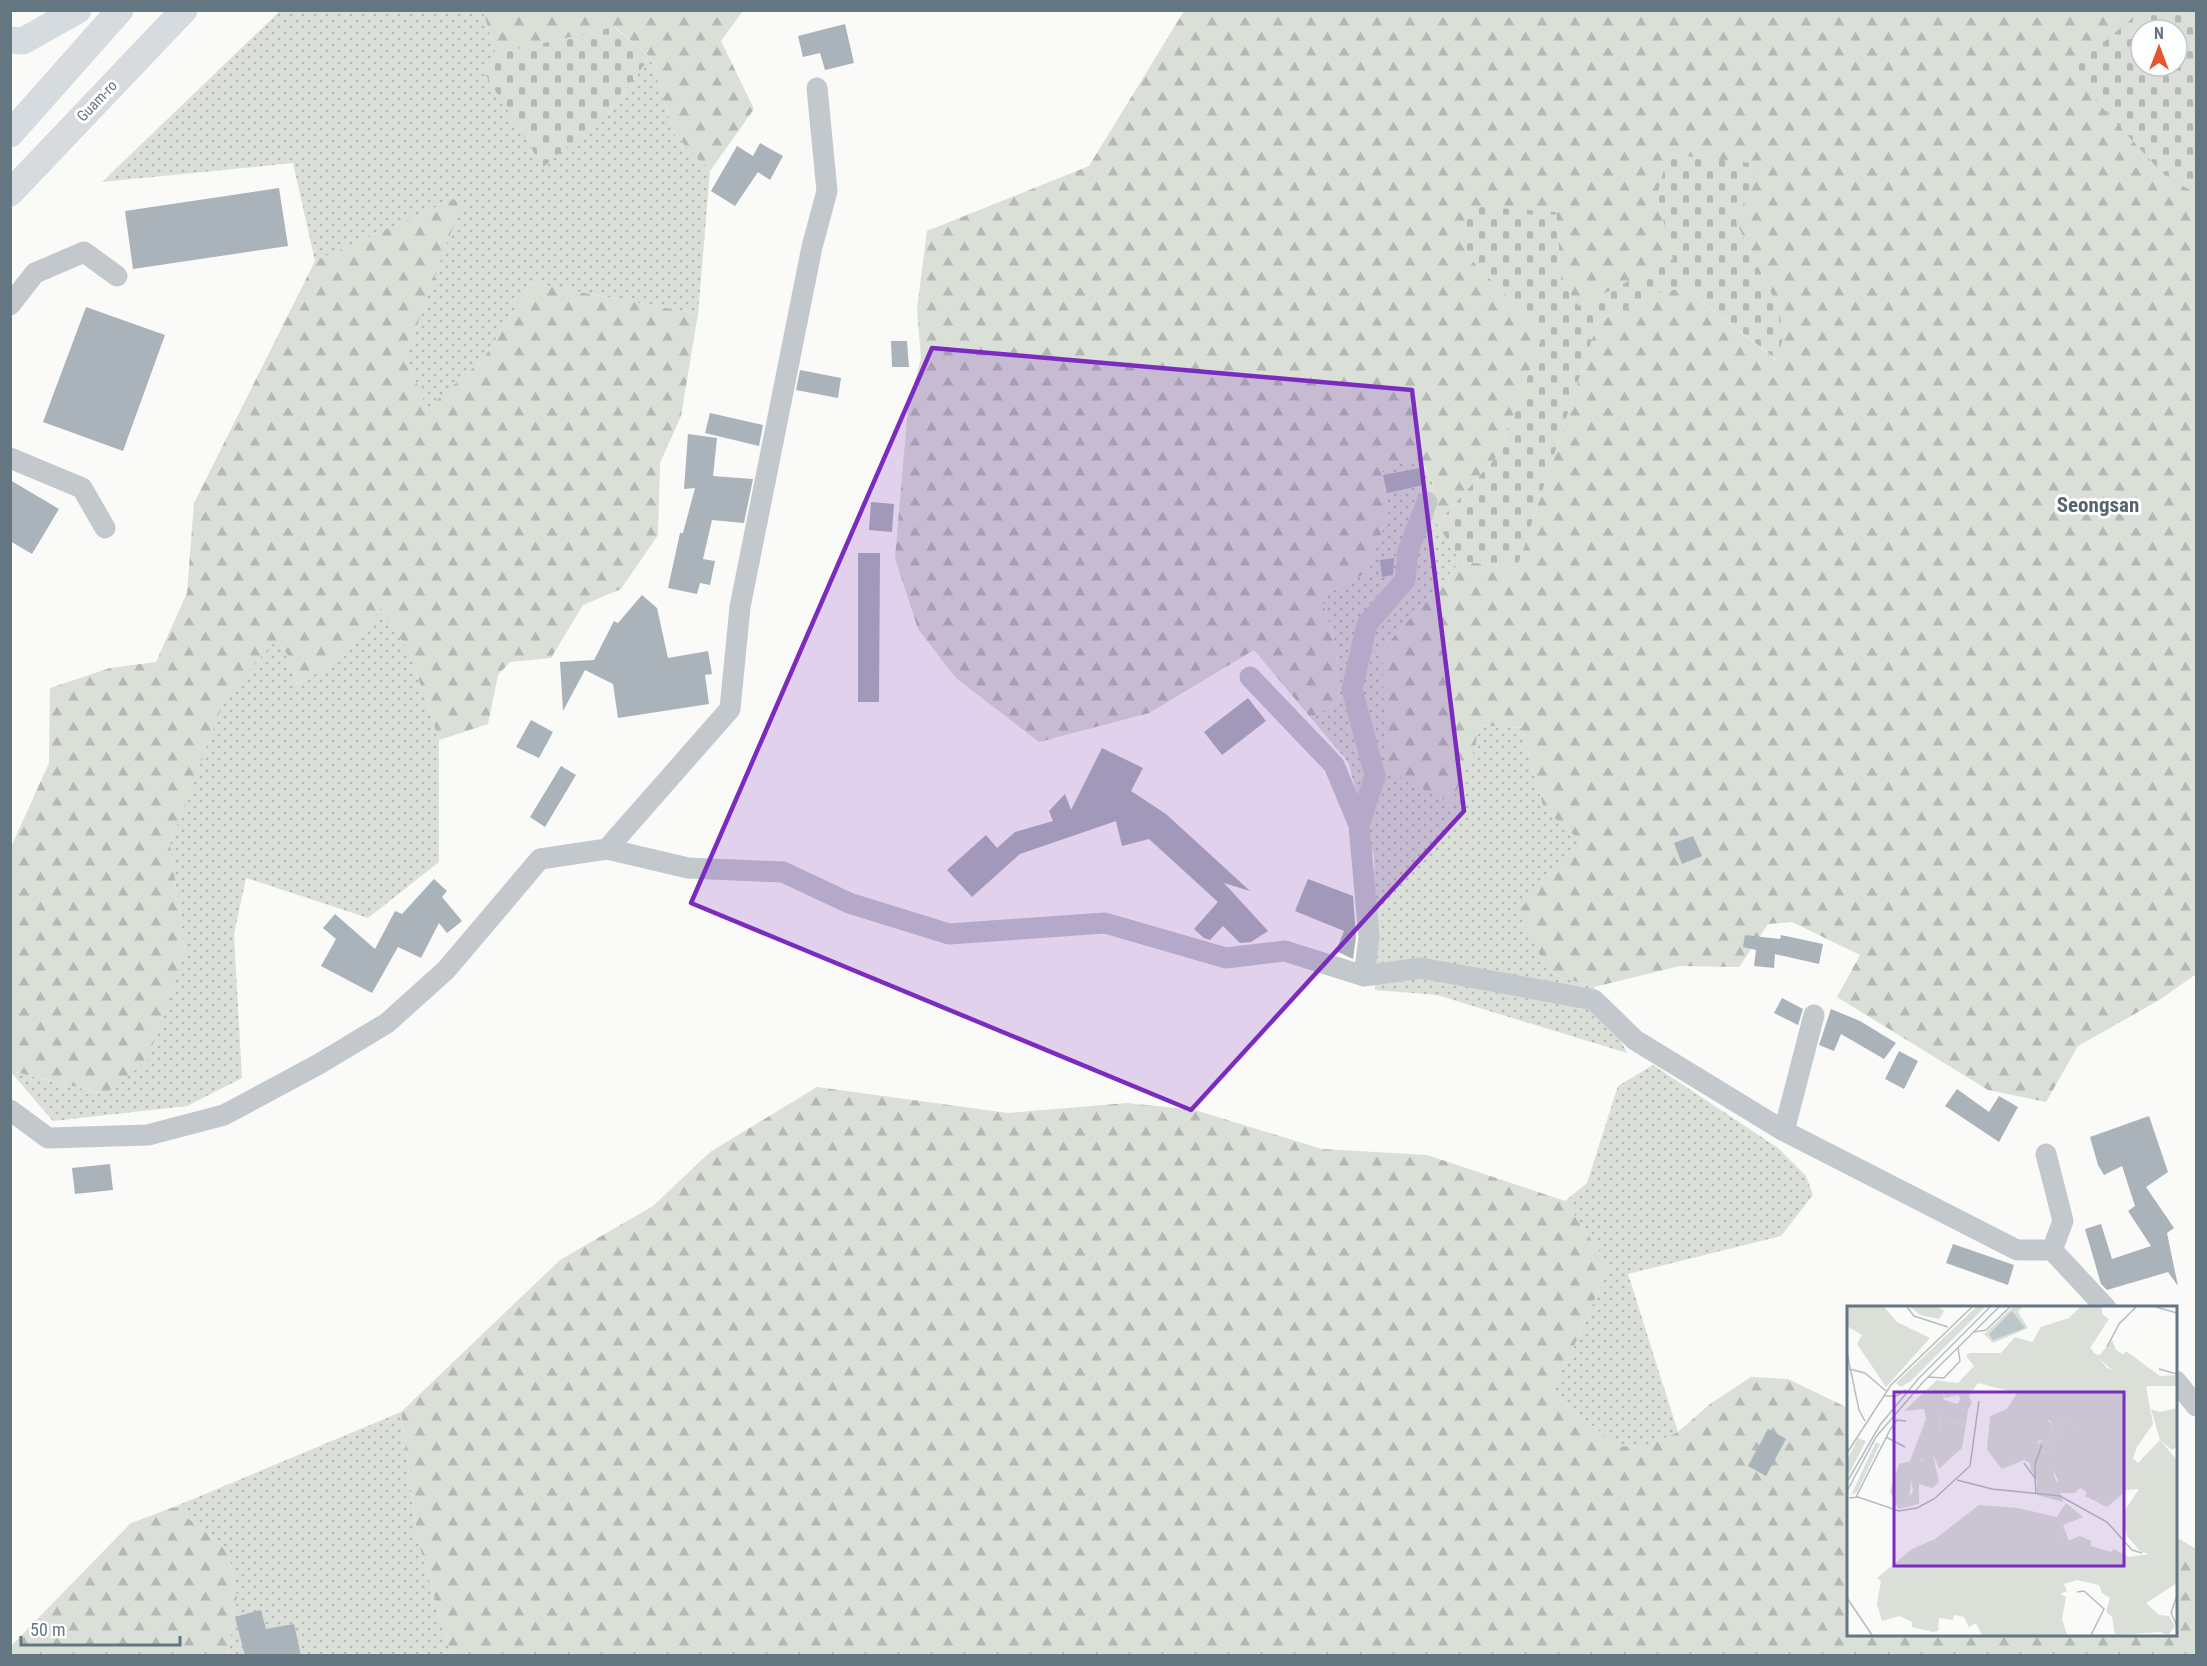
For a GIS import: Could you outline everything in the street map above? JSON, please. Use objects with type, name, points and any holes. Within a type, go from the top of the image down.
[{"type":"main road","points":[[10,40],[23,41],[78,10]]},
{"type":"main road","points":[[10,134],[120,10]]},
{"type":"main road","name":"Guam-ro","points":[[10,193],[184,10]]},
{"type":"street","points":[[607,849],[729,709],[740,607],[812,247],[827,191],[817,88]]},
{"type":"street","points":[[10,305],[35,273],[84,252],[117,276]]},
{"type":"street","points":[[10,458],[82,488],[105,528]]},
{"type":"street","points":[[1359,825],[1375,776],[1352,689],[1367,624],[1405,580],[1408,551],[1427,502]]},
{"type":"street","points":[[1250,677],[1334,765],[1359,825],[1369,937],[1364,976]]},
{"type":"street","points":[[10,1110],[48,1138],[148,1135],[224,1115],[319,1064],[387,1023],[446,970],[540,859],[607,849],[688,868],[783,872],[849,903],[949,934],[1105,923],[1226,958],[1285,951],[1364,976],[1421,968],[1594,1000],[1635,1040],[1784,1131],[2017,1250],[2052,1250],[2104,1306]]},
{"type":"street","points":[[1784,1131],[1814,1015]]},
{"type":"street","points":[[2046,1154],[2063,1221],[2052,1250]]},
{"type":"street","points":[[2177,1383],[2196,1406]]},
{"type":"highlighted area","points":[[932,348],[1412,390],[1464,811],[1191,1110],[691,903]]},
{"type":"green space","points":[[280,11],[483,11],[496,54],[485,74],[608,114],[650,57],[675,135],[710,171],[698,314],[531,283],[484,358],[427,410],[406,356],[464,195],[315,261],[293,163],[102,182]]},
{"type":"green space","points":[[483,11],[743,11],[721,41],[754,109],[710,171],[675,135],[650,57],[615,27],[496,54]]},
{"type":"green space","points":[[1184,11],[2196,11],[2196,974],[2161,999],[2078,1046],[2046,1102],[1988,1090],[1837,997],[1860,955],[1792,922],[1768,924],[1739,967],[1680,966],[1594,987],[1549,973],[1518,911],[1582,842],[1544,809],[1521,728],[1479,725],[1475,749],[1451,803],[1386,770],[1382,650],[1461,561],[1517,568],[1598,321],[1665,290],[1686,289],[1776,360],[1779,309],[1736,222],[1758,164],[1657,195],[1674,259],[1579,307],[1561,279],[1556,213],[1467,255],[1543,334],[1499,454],[1437,524],[1432,481],[1419,456],[1382,471],[1388,514],[1368,572],[1321,597],[1337,649],[1340,701],[1311,718],[1254,650],[1149,713],[1039,742],[956,678],[918,629],[895,558],[908,408],[921,358],[917,309],[927,231],[1089,166]]},
{"type":"green space","points":[[2141,11],[2196,11],[2196,194],[2161,172],[2069,71],[2129,21],[2129,78],[2189,78],[2189,18],[2133,18]]},
{"type":"green space","points":[[614,27],[650,57],[608,114],[543,167],[485,74],[496,54]]},
{"type":"green space","points":[[1668,154],[1759,164],[1736,222],[1779,309],[1783,337],[1777,360],[1686,289],[1665,290],[1598,321],[1517,568],[1461,561],[1437,524],[1499,454],[1543,334],[1467,255],[1467,206],[1556,212],[1561,279],[1579,306],[1673,259],[1657,195]]},
{"type":"green space","points":[[465,194],[406,356],[427,409],[484,358],[531,283],[698,314],[681,416],[660,463],[658,535],[621,589],[583,605],[551,658],[510,662],[498,675],[488,724],[439,740],[410,653],[381,608],[346,655],[297,685],[288,655],[275,642],[226,695],[170,844],[185,951],[147,1061],[105,1094],[11,1071],[11,847],[49,763],[50,688],[110,668],[156,662],[187,593],[194,503],[315,261]]},
{"type":"green space","points":[[1418,456],[1432,481],[1437,524],[1461,561],[1382,650],[1475,749],[1479,725],[1521,728],[1544,809],[1582,842],[1549,973],[1594,987],[1627,1053],[1437,995],[1375,990],[1374,857],[1348,762],[1311,718],[1340,701],[1337,649],[1321,597],[1368,572],[1388,514],[1382,471]]},
{"type":"green space","points":[[381,608],[410,653],[439,740],[439,862],[368,918],[246,878],[234,934],[242,1078],[187,1106],[53,1121],[10,1071],[105,1094],[185,951],[170,844],[226,694],[275,641],[288,655],[297,685],[346,655]]},
{"type":"green space","points":[[1653,1065],[1778,1148],[1806,1176],[1813,1195],[1781,1236],[1628,1274],[1678,1432],[1645,1447],[1617,1446],[1551,1392],[1578,1338],[1609,1266],[1565,1201],[1587,1183],[1618,1086]]},
{"type":"green space","points":[[817,1087],[1008,1113],[1127,1103],[1195,1110],[1322,1149],[1427,1155],[1565,1201],[1609,1266],[1578,1338],[1551,1392],[1617,1446],[1645,1447],[1678,1432],[1710,1404],[1751,1377],[1788,1379],[1847,1408],[1847,1636],[2177,1636],[2177,1538],[2196,1549],[2196,1655],[451,1655],[417,1537],[401,1412],[560,1260],[653,1206],[710,1152]]},
{"type":"green space","points":[[401,1412],[417,1537],[451,1655],[228,1655],[237,1597],[228,1550],[174,1507]]},
{"type":"green space","points":[[174,1507],[228,1550],[237,1597],[228,1655],[11,1655],[11,1646],[131,1523]]},
{"type":"building","points":[[845,24],[854,63],[825,70],[820,53],[803,57],[798,36]]},
{"type":"building","points":[[760,143],[783,156],[770,180],[758,172],[735,206],[711,191],[737,146],[753,156]]},
{"type":"building","points":[[279,188],[288,246],[133,269],[125,211]]},
{"type":"building","points":[[86,307],[165,335],[123,451],[43,422]]},
{"type":"building","points":[[891,341],[907,341],[909,367],[892,367]]},
{"type":"building","points":[[800,370],[841,378],[838,398],[796,390]]},
{"type":"building","points":[[710,413],[763,425],[759,446],[705,433]]},
{"type":"building","points":[[688,434],[717,438],[713,476],[753,479],[744,523],[712,520],[703,559],[715,561],[710,585],[700,583],[697,594],[668,588],[680,533],[683,533],[695,488],[684,489]]},
{"type":"building","points":[[1420,468],[1423,485],[1387,493],[1383,475]]},
{"type":"building","points":[[10,480],[59,509],[32,554],[10,541]]},
{"type":"building","points":[[871,502],[894,504],[892,532],[869,530]]},
{"type":"building","points":[[858,553],[880,553],[879,702],[858,702]]},
{"type":"building","points":[[1394,558],[1393,575],[1382,577],[1380,560]]},
{"type":"building","points":[[642,595],[657,608],[668,658],[708,651],[712,674],[705,675],[709,704],[618,718],[613,684],[585,670],[563,711],[560,662],[594,660],[614,621],[618,623]]},
{"type":"building","points":[[1248,698],[1266,721],[1222,755],[1204,732]]},
{"type":"building","points":[[531,720],[553,732],[539,758],[516,747]]},
{"type":"building","points":[[1102,748],[1143,768],[1131,791],[1166,814],[1250,891],[1224,883],[1268,931],[1251,942],[1240,943],[1223,926],[1210,940],[1204,938],[1194,929],[1218,902],[1149,839],[1122,846],[1116,821],[1020,854],[972,897],[947,870],[986,835],[997,848],[1015,832],[1053,821],[1049,811],[1065,794],[1071,810]]},
{"type":"building","points":[[561,766],[576,775],[545,827],[530,817]]},
{"type":"building","points":[[1693,836],[1702,856],[1682,864],[1674,843]]},
{"type":"building","points":[[434,879],[447,891],[442,897],[462,921],[447,933],[439,923],[421,958],[398,947],[372,993],[321,966],[336,939],[323,928],[335,914],[375,949],[395,911],[402,914]]},
{"type":"building","points":[[1308,879],[1353,896],[1356,937],[1353,959],[1336,951],[1344,931],[1295,911]]},
{"type":"building","points":[[1745,935],[1780,939],[1781,935],[1823,944],[1819,964],[1775,954],[1774,968],[1754,966],[1756,950],[1743,947]]},
{"type":"building","points":[[1782,998],[1803,1009],[1798,1025],[1774,1013]]},
{"type":"building","points":[[1831,1009],[1860,1021],[1896,1043],[1884,1059],[1841,1034],[1834,1051],[1819,1045]]},
{"type":"building","points":[[1899,1051],[1918,1061],[1904,1089],[1885,1079]]},
{"type":"building","points":[[1957,1089],[1989,1112],[1999,1096],[2018,1107],[1999,1142],[1945,1106]]},
{"type":"building","points":[[2149,1116],[2168,1172],[2146,1187],[2174,1228],[2167,1233],[2178,1286],[2168,1272],[2107,1290],[2101,1284],[2085,1229],[2101,1224],[2112,1259],[2151,1246],[2128,1211],[2135,1206],[2122,1166],[2104,1175],[2098,1165],[2090,1137]]},
{"type":"building","points":[[110,1164],[113,1190],[75,1194],[72,1168]]},
{"type":"building","points":[[1953,1244],[2014,1265],[2008,1285],[1946,1263]]},
{"type":"building","points":[[1768,1429],[1786,1439],[1766,1476],[1748,1466]]},
{"type":"building","points":[[261,1610],[266,1629],[294,1624],[301,1656],[245,1656],[235,1617]]},
{"type":"district","name":"Seongsan","points":[[2098,505]]}]
